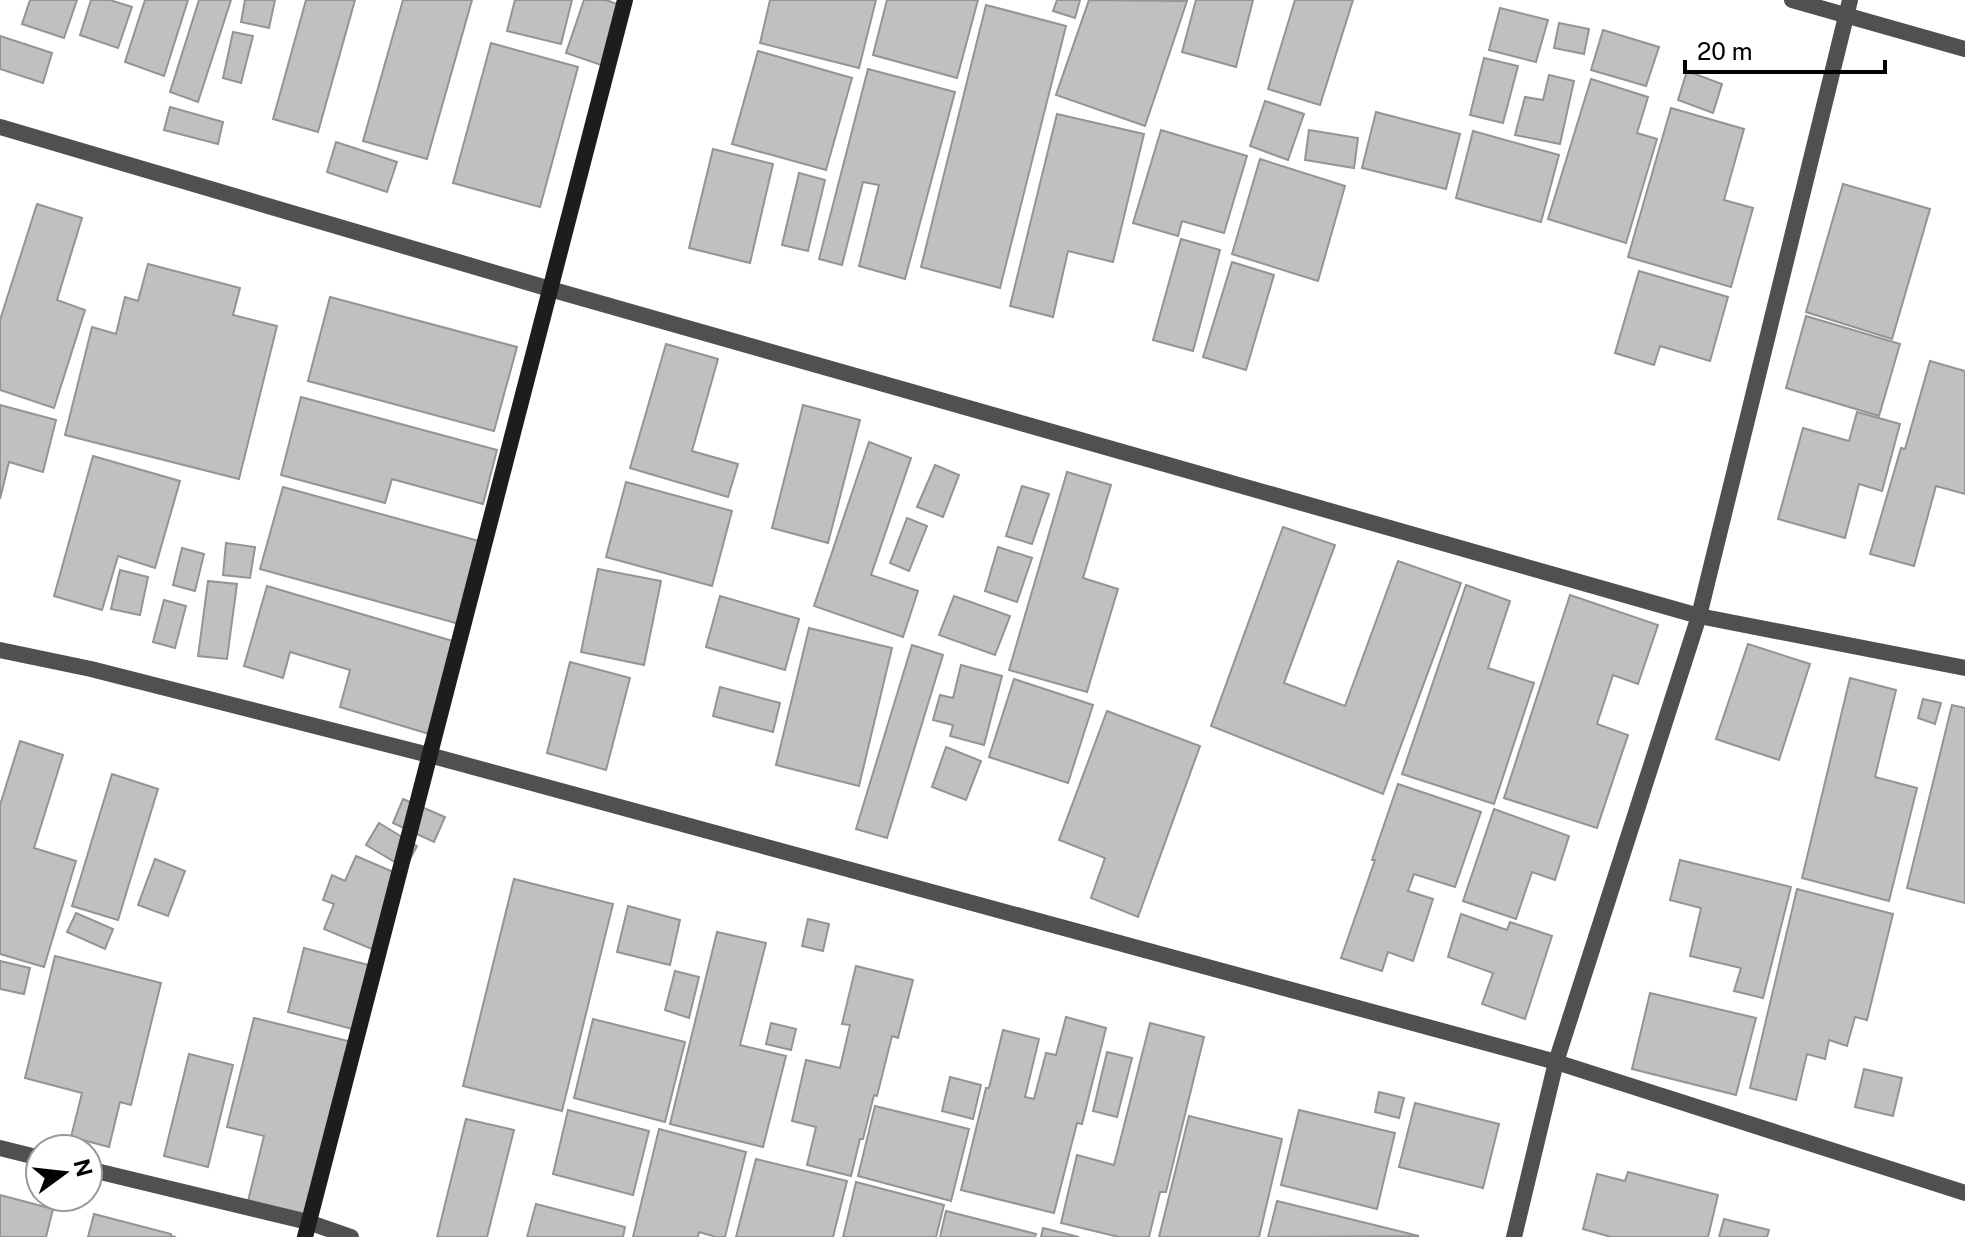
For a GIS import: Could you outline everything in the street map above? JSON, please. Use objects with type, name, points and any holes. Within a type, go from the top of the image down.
[{"type":"street","points":[[306,1230],[625,0]]},
{"type":"street","points":[[1792,0],[1848,8],[1965,49]]},
{"type":"street","points":[[1514,1237],[1556,1062],[1699,616],[1848,8]]},
{"type":"street","points":[[0,127],[550,289],[1699,616],[1965,668]]},
{"type":"street","points":[[0,650],[91,669],[429,755],[1556,1062],[1965,1193]]},
{"type":"street","points":[[0,1148],[24,1154]]},
{"type":"street","points":[[104,1173],[306,1230],[351,1237]]},
{"type":"building","points":[[30,0],[77,0],[64,38],[22,24]]},
{"type":"building","points":[[91,0],[110,0],[132,7],[118,48],[80,35]]},
{"type":"building","points":[[145,0],[188,0],[164,76],[125,62]]},
{"type":"building","points":[[199,0],[231,0],[198,102],[170,92]]},
{"type":"building","points":[[245,0],[275,0],[269,28],[241,22]]},
{"type":"building","points":[[306,0],[355,0],[318,132],[273,119]]},
{"type":"building","points":[[403,0],[472,0],[427,159],[363,141]]},
{"type":"building","points":[[515,0],[572,0],[561,44],[507,31]]},
{"type":"building","points":[[584,0],[606,0],[623,6],[604,66],[566,53]]},
{"type":"building","points":[[770,0],[876,0],[859,68],[760,43]]},
{"type":"building","points":[[887,0],[978,0],[957,78],[873,55]]},
{"type":"building","points":[[1057,0],[1080,0],[1075,18],[1053,11]]},
{"type":"building","points":[[1089,0],[1187,1],[1145,126],[1056,95]]},
{"type":"building","points":[[1196,0],[1253,0],[1236,67],[1182,52]]},
{"type":"building","points":[[1295,0],[1353,0],[1320,105],[1268,89]]},
{"type":"building","points":[[986,5],[1066,26],[1000,288],[921,267]]},
{"type":"building","points":[[1500,8],[1548,20],[1536,62],[1489,50]]},
{"type":"building","points":[[1559,23],[1589,29],[1584,54],[1554,48]]},
{"type":"building","points":[[1603,30],[1659,47],[1646,86],[1591,70]]},
{"type":"building","points":[[233,32],[253,36],[241,83],[223,78]]},
{"type":"building","points":[[0,36],[52,53],[43,83],[0,69]]},
{"type":"building","points":[[491,43],[578,67],[540,207],[453,183]]},
{"type":"building","points":[[758,51],[852,78],[826,170],[732,144]]},
{"type":"building","points":[[1484,58],[1518,66],[1503,123],[1470,115]]},
{"type":"building","points":[[868,69],[955,92],[905,279],[859,266],[879,185],[863,182],[842,265],[819,259]]},
{"type":"building","points":[[1687,71],[1722,84],[1713,113],[1678,100]]},
{"type":"building","points":[[1549,75],[1574,81],[1560,144],[1515,135],[1525,97],[1543,100]]},
{"type":"building","points":[[1591,79],[1648,97],[1637,133],[1657,139],[1626,243],[1548,219]]},
{"type":"building","points":[[1265,101],[1304,114],[1288,160],[1250,146]]},
{"type":"building","points":[[170,107],[223,122],[218,144],[164,130]]},
{"type":"building","points":[[1671,108],[1744,129],[1724,200],[1753,208],[1731,287],[1628,257]]},
{"type":"building","points":[[1376,112],[1460,134],[1446,189],[1362,168]]},
{"type":"building","points":[[1057,114],[1144,134],[1113,262],[1068,251],[1053,317],[1010,306]]},
{"type":"building","points":[[1161,130],[1247,156],[1224,233],[1182,221],[1178,236],[1133,223]]},
{"type":"building","points":[[1309,130],[1358,138],[1354,168],[1305,160]]},
{"type":"building","points":[[1473,131],[1559,155],[1541,222],[1456,198]]},
{"type":"building","points":[[336,142],[397,162],[387,192],[327,172]]},
{"type":"building","points":[[713,149],[773,164],[750,263],[689,248]]},
{"type":"building","points":[[1260,159],[1345,186],[1318,281],[1232,254]]},
{"type":"building","points":[[799,173],[825,180],[808,251],[782,245]]},
{"type":"building","points":[[1843,184],[1930,209],[1892,339],[1806,312]]},
{"type":"building","points":[[37,204],[82,218],[57,300],[85,310],[54,408],[0,390],[0,320]]},
{"type":"building","points":[[1181,239],[1220,250],[1193,351],[1153,340]]},
{"type":"building","points":[[1232,262],[1274,275],[1246,370],[1203,357]]},
{"type":"building","points":[[148,264],[240,288],[233,315],[277,326],[239,479],[65,435],[92,327],[116,334],[125,297],[138,301]]},
{"type":"building","points":[[1639,271],[1728,297],[1710,361],[1660,346],[1654,365],[1615,353]]},
{"type":"building","points":[[330,297],[517,347],[494,431],[308,381]]},
{"type":"building","points":[[1806,316],[1900,344],[1879,416],[1786,388]]},
{"type":"building","points":[[666,344],[718,359],[692,451],[738,464],[728,497],[630,468]]},
{"type":"building","points":[[1930,361],[1965,371],[1965,494],[1936,486],[1914,566],[1870,554]]},
{"type":"building","points":[[301,397],[497,450],[483,504],[392,479],[385,503],[281,475]]},
{"type":"building","points":[[0,405],[56,420],[43,472],[9,462],[0,499]]},
{"type":"building","points":[[803,405],[860,420],[828,543],[772,528]]},
{"type":"building","points":[[1857,412],[1900,424],[1882,491],[1859,484],[1845,538],[1778,519],[1803,428],[1849,441]]},
{"type":"building","points":[[869,442],[911,458],[871,575],[918,591],[903,637],[814,606]]},
{"type":"building","points":[[93,456],[180,481],[155,568],[118,556],[102,610],[54,596]]},
{"type":"building","points":[[935,465],[959,475],[943,517],[917,507]]},
{"type":"building","points":[[1067,472],[1111,485],[1083,578],[1118,589],[1087,692],[1009,670]]},
{"type":"building","points":[[626,482],[732,511],[712,586],[606,557]]},
{"type":"building","points":[[1022,486],[1049,494],[1032,544],[1006,536]]},
{"type":"building","points":[[283,487],[486,543],[463,625],[260,569]]},
{"type":"building","points":[[907,518],[927,526],[909,571],[890,563]]},
{"type":"building","points":[[1283,527],[1335,545],[1284,683],[1345,706],[1398,561],[1461,583],[1383,794],[1211,726]]},
{"type":"building","points":[[226,543],[255,547],[250,578],[223,575]]},
{"type":"building","points":[[998,547],[1032,558],[1017,602],[985,591]]},
{"type":"building","points":[[182,548],[204,554],[195,591],[173,585]]},
{"type":"building","points":[[598,569],[661,581],[644,665],[581,652]]},
{"type":"building","points":[[120,570],[148,577],[140,615],[111,609]]},
{"type":"building","points":[[208,581],[237,584],[227,659],[198,656]]},
{"type":"building","points":[[1466,585],[1510,601],[1488,668],[1534,683],[1494,804],[1402,774]]},
{"type":"building","points":[[267,586],[456,642],[429,734],[340,707],[350,670],[290,652],[283,678],[244,666]]},
{"type":"building","points":[[1570,595],[1658,625],[1638,684],[1613,675],[1597,724],[1628,735],[1597,828],[1504,798]]},
{"type":"building","points":[[720,596],[799,619],[785,670],[706,647]]},
{"type":"building","points":[[954,596],[1010,616],[995,655],[939,635]]},
{"type":"building","points":[[164,600],[186,606],[175,648],[153,642]]},
{"type":"building","points":[[809,628],[892,648],[859,786],[776,765]]},
{"type":"building","points":[[1748,644],[1810,664],[1779,760],[1716,739]]},
{"type":"building","points":[[912,645],[943,655],[887,838],[856,829]]},
{"type":"building","points":[[570,662],[630,678],[606,770],[547,753]]},
{"type":"building","points":[[961,665],[1002,676],[984,745],[950,736],[953,725],[933,720],[940,695],[953,698]]},
{"type":"building","points":[[1850,678],[1896,690],[1875,777],[1917,788],[1889,901],[1802,878]]},
{"type":"building","points":[[1014,679],[1093,705],[1068,783],[989,757]]},
{"type":"building","points":[[720,687],[780,703],[773,732],[713,716]]},
{"type":"building","points":[[1923,699],[1941,703],[1935,724],[1918,718]]},
{"type":"building","points":[[1952,705],[1965,708],[1965,903],[1907,888]]},
{"type":"building","points":[[1107,711],[1200,746],[1138,917],[1091,898],[1105,858],[1059,840]]},
{"type":"building","points":[[20,741],[63,755],[34,848],[76,861],[44,967],[0,954],[0,805]]},
{"type":"building","points":[[946,747],[981,761],[966,800],[932,787]]},
{"type":"building","points":[[112,774],[158,789],[118,920],[72,906]]},
{"type":"building","points":[[1398,784],[1481,812],[1455,887],[1414,874],[1408,891],[1433,899],[1413,961],[1388,952],[1382,971],[1341,958]]},
{"type":"building","points":[[403,799],[445,817],[434,842],[393,823]]},
{"type":"building","points":[[1494,809],[1569,836],[1555,880],[1532,872],[1516,919],[1463,901]]},
{"type":"building","points":[[379,823],[417,846],[405,868],[366,845]]},
{"type":"building","points":[[356,856],[405,877],[374,950],[324,929],[334,904],[323,900],[332,875],[345,881]]},
{"type":"building","points":[[155,859],[185,871],[168,916],[138,905]]},
{"type":"building","points":[[1680,860],[1791,887],[1763,998],[1734,991],[1741,968],[1690,956],[1701,908],[1670,900]]},
{"type":"building","points":[[514,879],[613,904],[562,1111],[463,1086]]},
{"type":"building","points":[[1797,889],[1893,914],[1867,1020],[1855,1017],[1847,1046],[1829,1040],[1825,1059],[1807,1054],[1796,1100],[1750,1088]]},
{"type":"building","points":[[628,906],[680,920],[670,965],[617,952]]},
{"type":"building","points":[[76,913],[113,929],[105,949],[67,932]]},
{"type":"building","points":[[1461,914],[1507,930],[1510,922],[1552,936],[1525,1019],[1482,1004],[1493,973],[1448,957]]},
{"type":"building","points":[[808,919],[829,924],[823,951],[802,946]]},
{"type":"building","points":[[717,932],[766,943],[740,1045],[786,1056],[763,1147],[670,1124]]},
{"type":"building","points":[[304,948],[376,967],[360,1031],[288,1012]]},
{"type":"building","points":[[55,956],[161,983],[131,1105],[120,1102],[109,1147],[104,1146],[104,1133],[72,1133],[82,1093],[25,1078]]},
{"type":"building","points":[[0,961],[30,968],[24,994],[0,989]]},
{"type":"building","points":[[856,966],[913,980],[898,1038],[892,1036],[877,1096],[874,1095],[851,1176],[807,1165],[816,1127],[792,1121],[806,1060],[840,1068],[850,1025],[842,1024]]},
{"type":"building","points":[[675,971],[699,977],[689,1018],[665,1010]]},
{"type":"building","points":[[1650,993],[1756,1018],[1736,1095],[1632,1069]]},
{"type":"building","points":[[1066,1017],[1106,1028],[1082,1124],[1077,1123],[1054,1213],[961,1190],[1003,1030],[1039,1039],[1025,1097],[1034,1099],[1046,1053],[1056,1055]]},
{"type":"building","points":[[254,1018],[352,1042],[307,1217],[248,1201],[264,1136],[227,1127]]},
{"type":"building","points":[[593,1019],[685,1042],[665,1122],[574,1098]]},
{"type":"building","points":[[771,1023],[796,1029],[791,1050],[766,1044]]},
{"type":"building","points":[[1150,1023],[1204,1037],[1166,1192],[1160,1192],[1149,1237],[1119,1237],[1061,1223],[1077,1155],[1114,1165]]},
{"type":"building","points":[[1107,1052],[1132,1058],[1117,1117],[1093,1111]]},
{"type":"building","points":[[189,1054],[233,1065],[208,1167],[164,1156]]},
{"type":"building","points":[[1864,1069],[1902,1078],[1893,1116],[1855,1107]]},
{"type":"building","points":[[950,1077],[981,1085],[973,1119],[942,1111]]},
{"type":"building","points":[[1379,1092],[1404,1098],[1399,1118],[1375,1112]]},
{"type":"building","points":[[1415,1103],[1499,1124],[1483,1188],[1399,1167]]},
{"type":"building","points":[[875,1106],[969,1129],[951,1201],[858,1176]]},
{"type":"building","points":[[568,1110],[649,1131],[633,1195],[553,1174]]},
{"type":"building","points":[[1299,1110],[1395,1133],[1377,1209],[1281,1185]]},
{"type":"building","points":[[1189,1116],[1282,1139],[1259,1237],[1159,1237]]},
{"type":"building","points":[[466,1119],[514,1130],[487,1237],[437,1237]]},
{"type":"building","points":[[659,1129],[746,1152],[725,1237],[699,1232],[698,1237],[633,1237]]},
{"type":"building","points":[[756,1159],[847,1181],[833,1237],[736,1237]]},
{"type":"building","points":[[1628,1172],[1718,1195],[1708,1237],[1611,1237],[1583,1229],[1597,1174],[1625,1181]]},
{"type":"building","points":[[856,1182],[944,1205],[936,1237],[843,1237]]},
{"type":"building","points":[[0,1195],[24,1201],[24,1213],[52,1213],[46,1237],[0,1237]]},
{"type":"building","points":[[1277,1201],[1419,1236],[1268,1237]]},
{"type":"building","points":[[536,1204],[625,1227],[623,1237],[527,1237]]},
{"type":"building","points":[[946,1211],[1036,1234],[1035,1237],[940,1237]]},
{"type":"building","points":[[94,1214],[171,1234],[176,1237],[88,1237]]},
{"type":"building","points":[[1724,1219],[1769,1230],[1767,1237],[1719,1237]]},
{"type":"building","points":[[1043,1228],[1079,1237],[1041,1237]]}]
